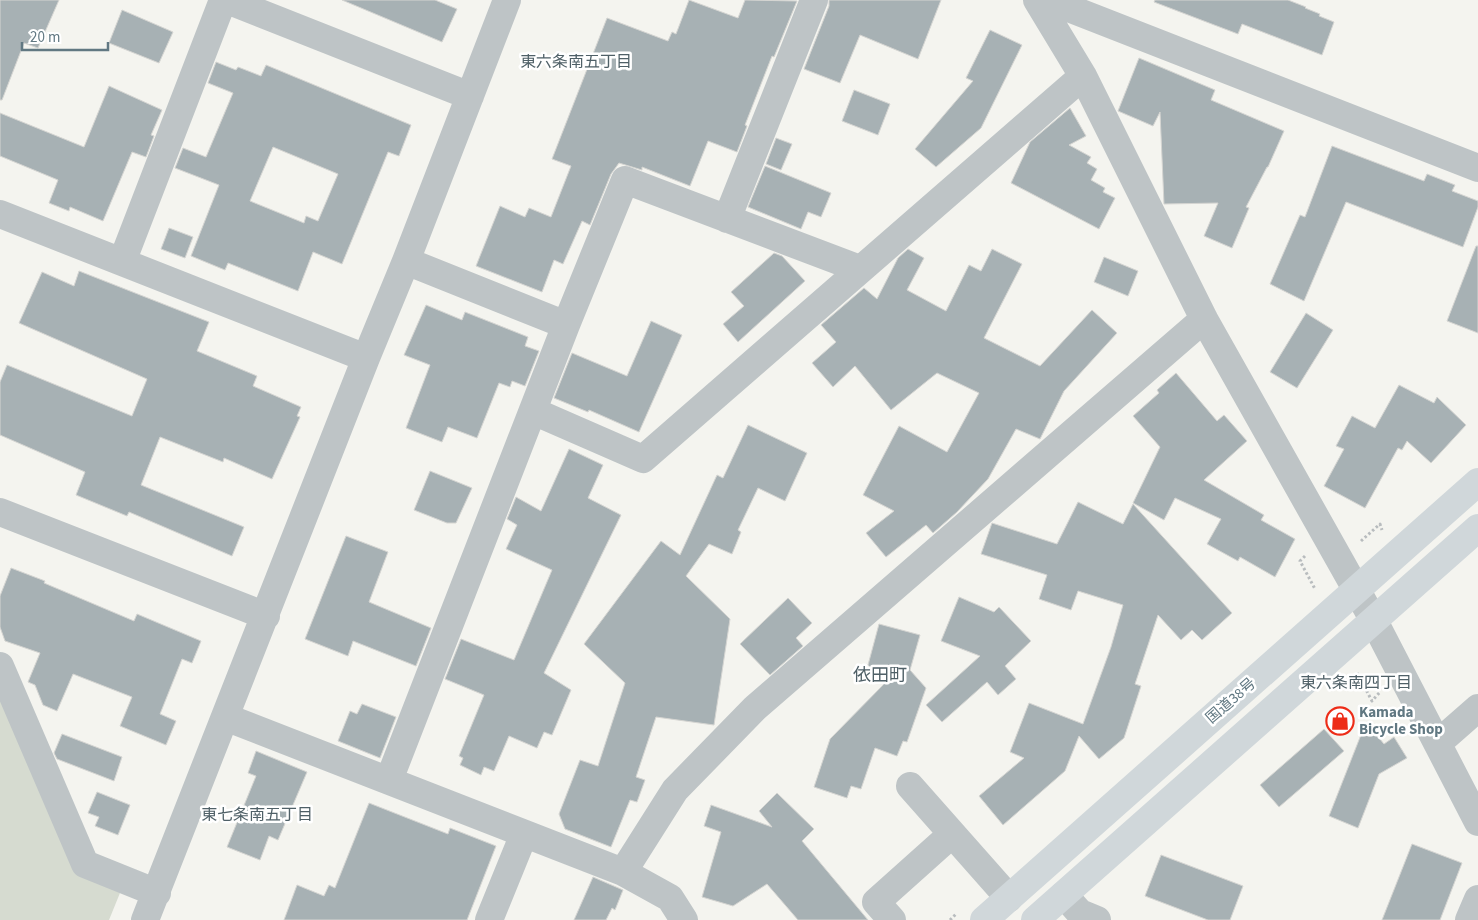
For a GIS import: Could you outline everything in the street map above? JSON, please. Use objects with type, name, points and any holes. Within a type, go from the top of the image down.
[{"type":"highway","name":"国道38号","points":[[984,920],[1478,482]]},
{"type":"highway","points":[[1035,920],[1478,528]]},
{"type":"street","points":[[122,262],[225,0],[470,96]]},
{"type":"street","points":[[146,920],[507,0]]},
{"type":"street","points":[[727,218],[814,0]]},
{"type":"street","points":[[1037,0],[1083,76],[1204,319],[1374,621],[1478,822]]},
{"type":"street","points":[[1048,0],[1478,168]]},
{"type":"street","points":[[533,410],[643,459],[1083,76]]},
{"type":"street","points":[[389,780],[566,325],[625,180],[860,269]]},
{"type":"street","points":[[0,214],[366,358]]},
{"type":"street","points":[[406,261],[566,325]]},
{"type":"street","points":[[623,872],[675,790],[755,708],[1204,319]]},
{"type":"street","points":[[0,512],[266,616]]},
{"type":"street","points":[[0,666],[85,864],[157,892]]},
{"type":"street","points":[[1438,743],[1478,708]]},
{"type":"street","points":[[225,717],[623,872],[670,898],[684,920]]},
{"type":"street","points":[[910,786],[1009,898]]},
{"type":"street","points":[[490,920],[524,834]]},
{"type":"street","points":[[892,920],[876,902],[952,834]]},
{"type":"street","points":[[1064,895],[1080,913],[1097,920]]},
{"type":"street","points":[[1469,920],[1478,899]]},
{"type":"shaded area","points":[[0,687],[80,872],[122,888],[109,920],[0,920]]},
{"type":"building","points":[[0,0],[59,0],[38,48],[24,43],[2,100],[0,100]]},
{"type":"building","points":[[342,0],[435,0],[457,9],[442,42]]},
{"type":"building","points":[[689,0],[738,18],[745,0],[797,1],[774,57],[772,56],[745,125],[747,126],[737,152],[708,141],[690,186],[642,167],[642,170],[619,163],[611,174],[590,225],[582,221],[563,264],[554,260],[542,292],[476,266],[500,206],[525,217],[529,208],[551,217],[571,166],[552,159],[607,18],[668,41],[672,32],[676,34]]},
{"type":"building","points":[[829,0],[941,0],[918,59],[860,35],[840,83],[804,69],[829,6]]},
{"type":"building","points":[[1155,0],[1288,0],[1334,22],[1322,55],[1242,24],[1238,34],[1154,2]]},
{"type":"building","points":[[122,10],[173,32],[159,63],[109,43]]},
{"type":"building","points":[[990,30],[1022,45],[981,128],[936,167],[915,149],[973,81],[966,78]]},
{"type":"building","points":[[1139,58],[1215,90],[1211,100],[1284,131],[1268,167],[1246,207],[1249,208],[1232,248],[1204,236],[1218,203],[1164,204],[1160,112],[1153,126],[1118,111]]},
{"type":"building","points":[[216,62],[236,70],[238,67],[261,76],[266,65],[411,125],[399,156],[388,152],[342,264],[313,252],[298,291],[228,263],[225,270],[191,256],[219,185],[175,168],[183,148],[206,157],[233,93],[208,83]],"holes":[[[273,147],[338,174],[318,221],[306,216],[304,223],[250,201]]]},
{"type":"building","points":[[109,86],[162,110],[151,135],[154,136],[146,157],[132,152],[103,221],[70,207],[69,211],[49,203],[58,180],[0,156],[0,113],[84,147]]},
{"type":"building","points":[[854,90],[890,104],[878,135],[842,121]]},
{"type":"building","points":[[1070,108],[1086,136],[1069,145],[1091,157],[1087,163],[1097,169],[1091,180],[1105,188],[1103,192],[1115,198],[1099,229],[1011,183],[1030,142]]},
{"type":"building","points":[[776,138],[792,144],[781,170],[766,164]]},
{"type":"building","points":[[1332,146],[1424,181],[1427,174],[1455,185],[1452,191],[1478,201],[1478,207],[1463,247],[1346,202],[1304,301],[1270,284],[1300,215],[1305,217]]},
{"type":"building","points":[[765,166],[831,193],[821,217],[808,212],[801,229],[748,207]]},
{"type":"building","points":[[169,228],[193,237],[185,258],[161,249]]},
{"type":"building","points":[[1476,246],[1478,246],[1478,333],[1447,321]]},
{"type":"building","points":[[908,249],[924,258],[907,290],[946,311],[969,265],[981,271],[992,249],[1022,264],[984,338],[1040,366],[1092,310],[1117,333],[1064,391],[1040,439],[1016,429],[988,479],[957,512],[933,533],[926,525],[886,557],[866,533],[894,511],[863,495],[899,426],[947,452],[979,393],[937,373],[891,410],[855,366],[833,387],[812,363],[836,342],[821,325],[864,288],[877,299],[898,258]]},
{"type":"building","points":[[774,253],[782,256],[805,281],[738,342],[723,324],[744,306],[731,292]]},
{"type":"building","points":[[1104,257],[1138,271],[1128,296],[1094,282]]},
{"type":"building","points":[[79,271],[209,322],[197,351],[257,376],[253,386],[301,407],[297,416],[300,417],[272,479],[224,458],[223,462],[160,437],[141,485],[244,527],[232,556],[129,512],[127,516],[76,495],[85,472],[0,435],[0,382],[7,365],[132,416],[147,379],[19,323],[42,272],[74,286]]},
{"type":"building","points":[[426,305],[462,320],[465,312],[528,337],[525,346],[539,351],[525,386],[512,381],[510,387],[499,383],[477,438],[448,427],[442,442],[406,428],[430,365],[404,355]]},
{"type":"building","points":[[1306,313],[1333,330],[1297,388],[1270,372]]},
{"type":"building","points":[[651,321],[682,335],[639,432],[589,410],[588,412],[554,398],[572,353],[627,376]]},
{"type":"building","points":[[1176,373],[1217,421],[1224,415],[1247,441],[1204,480],[1264,515],[1261,520],[1295,539],[1275,577],[1240,557],[1238,561],[1207,544],[1221,519],[1175,498],[1164,520],[1133,503],[1160,447],[1133,416],[1159,393],[1157,390]]},
{"type":"building","points":[[1399,385],[1434,403],[1437,397],[1466,425],[1431,463],[1407,441],[1402,450],[1398,448],[1365,508],[1324,486],[1344,449],[1336,446],[1352,416],[1375,428]]},
{"type":"building","points":[[748,425],[807,453],[785,501],[758,488],[738,530],[741,532],[732,554],[709,544],[686,576],[730,619],[714,725],[656,717],[636,777],[645,780],[637,802],[630,800],[611,847],[565,829],[559,814],[580,760],[598,766],[625,683],[584,644],[661,541],[680,555],[717,475],[723,478]]},
{"type":"building","points":[[569,449],[603,465],[588,498],[621,515],[544,673],[571,690],[552,735],[544,732],[537,748],[509,736],[494,771],[484,767],[481,775],[460,765],[463,758],[459,756],[484,695],[445,679],[461,639],[514,660],[552,570],[506,549],[517,525],[507,519],[516,497],[541,511]]},
{"type":"building","points":[[430,471],[472,488],[456,523],[447,523],[414,510]]},
{"type":"building","points":[[1078,502],[1123,524],[1133,504],[1232,613],[1202,640],[1192,630],[1181,640],[1158,615],[1135,684],[1141,686],[1124,738],[1099,759],[1079,736],[1065,771],[1003,825],[979,796],[1024,758],[1010,752],[1029,703],[1083,724],[1111,647],[1123,605],[1078,591],[1071,610],[1039,599],[1047,575],[981,554],[992,523],[1057,544]]},
{"type":"building","points":[[346,536],[388,552],[369,602],[431,628],[416,666],[353,641],[348,656],[305,639]]},
{"type":"building","points":[[11,568],[45,581],[44,583],[134,621],[137,614],[201,641],[192,663],[182,659],[160,714],[176,721],[166,745],[120,726],[132,697],[73,674],[57,711],[43,705],[35,685],[28,682],[40,653],[5,641],[0,627],[0,596]]},
{"type":"building","points":[[959,597],[994,612],[999,607],[1031,641],[1005,666],[1016,679],[998,695],[987,682],[942,722],[926,705],[980,656],[941,641]]},
{"type":"building","points":[[788,598],[812,623],[796,638],[803,646],[770,675],[740,644]]},
{"type":"building","points":[[879,624],[920,635],[910,670],[926,688],[907,742],[903,741],[897,756],[875,748],[861,789],[851,786],[847,798],[814,787],[830,739],[885,683],[868,665]]},
{"type":"building","points":[[362,704],[396,717],[380,758],[338,741],[350,711],[357,714]]},
{"type":"building","points":[[1366,722],[1384,744],[1394,737],[1407,758],[1379,774],[1358,828],[1329,816]]},
{"type":"building","points":[[1324,729],[1344,751],[1279,807],[1260,785]]},
{"type":"building","points":[[62,734],[122,757],[114,781],[57,759],[54,753]]},
{"type":"building","points":[[256,751],[307,772],[278,840],[269,836],[260,860],[227,847],[256,776],[248,773]]},
{"type":"building","points":[[97,792],[130,805],[118,835],[95,826],[99,817],[88,813]]},
{"type":"building","points":[[777,793],[814,829],[802,841],[868,920],[798,920],[767,884],[733,906],[702,897],[721,832],[704,826],[711,805],[772,827],[759,811]]},
{"type":"building","points":[[369,803],[448,834],[450,828],[496,846],[467,920],[284,920],[297,885],[324,896],[329,885],[335,888]]},
{"type":"building","points":[[1412,844],[1462,863],[1440,920],[1382,920]]},
{"type":"building","points":[[1161,855],[1243,886],[1230,920],[1208,920],[1145,896]]},
{"type":"building","points":[[593,877],[623,890],[615,910],[612,908],[606,920],[574,920]]},
{"type":"place","name":"Kamada Bicycle Shop","points":[[1340,721]]},
{"type":"district","name":"東六条南五丁目","points":[[576,62]]},
{"type":"district","name":"依田町","points":[[880,675]]},
{"type":"district","name":"東六条南四丁目","points":[[1356,683]]},
{"type":"district","name":"東七条南五丁目","points":[[257,815]]}]
